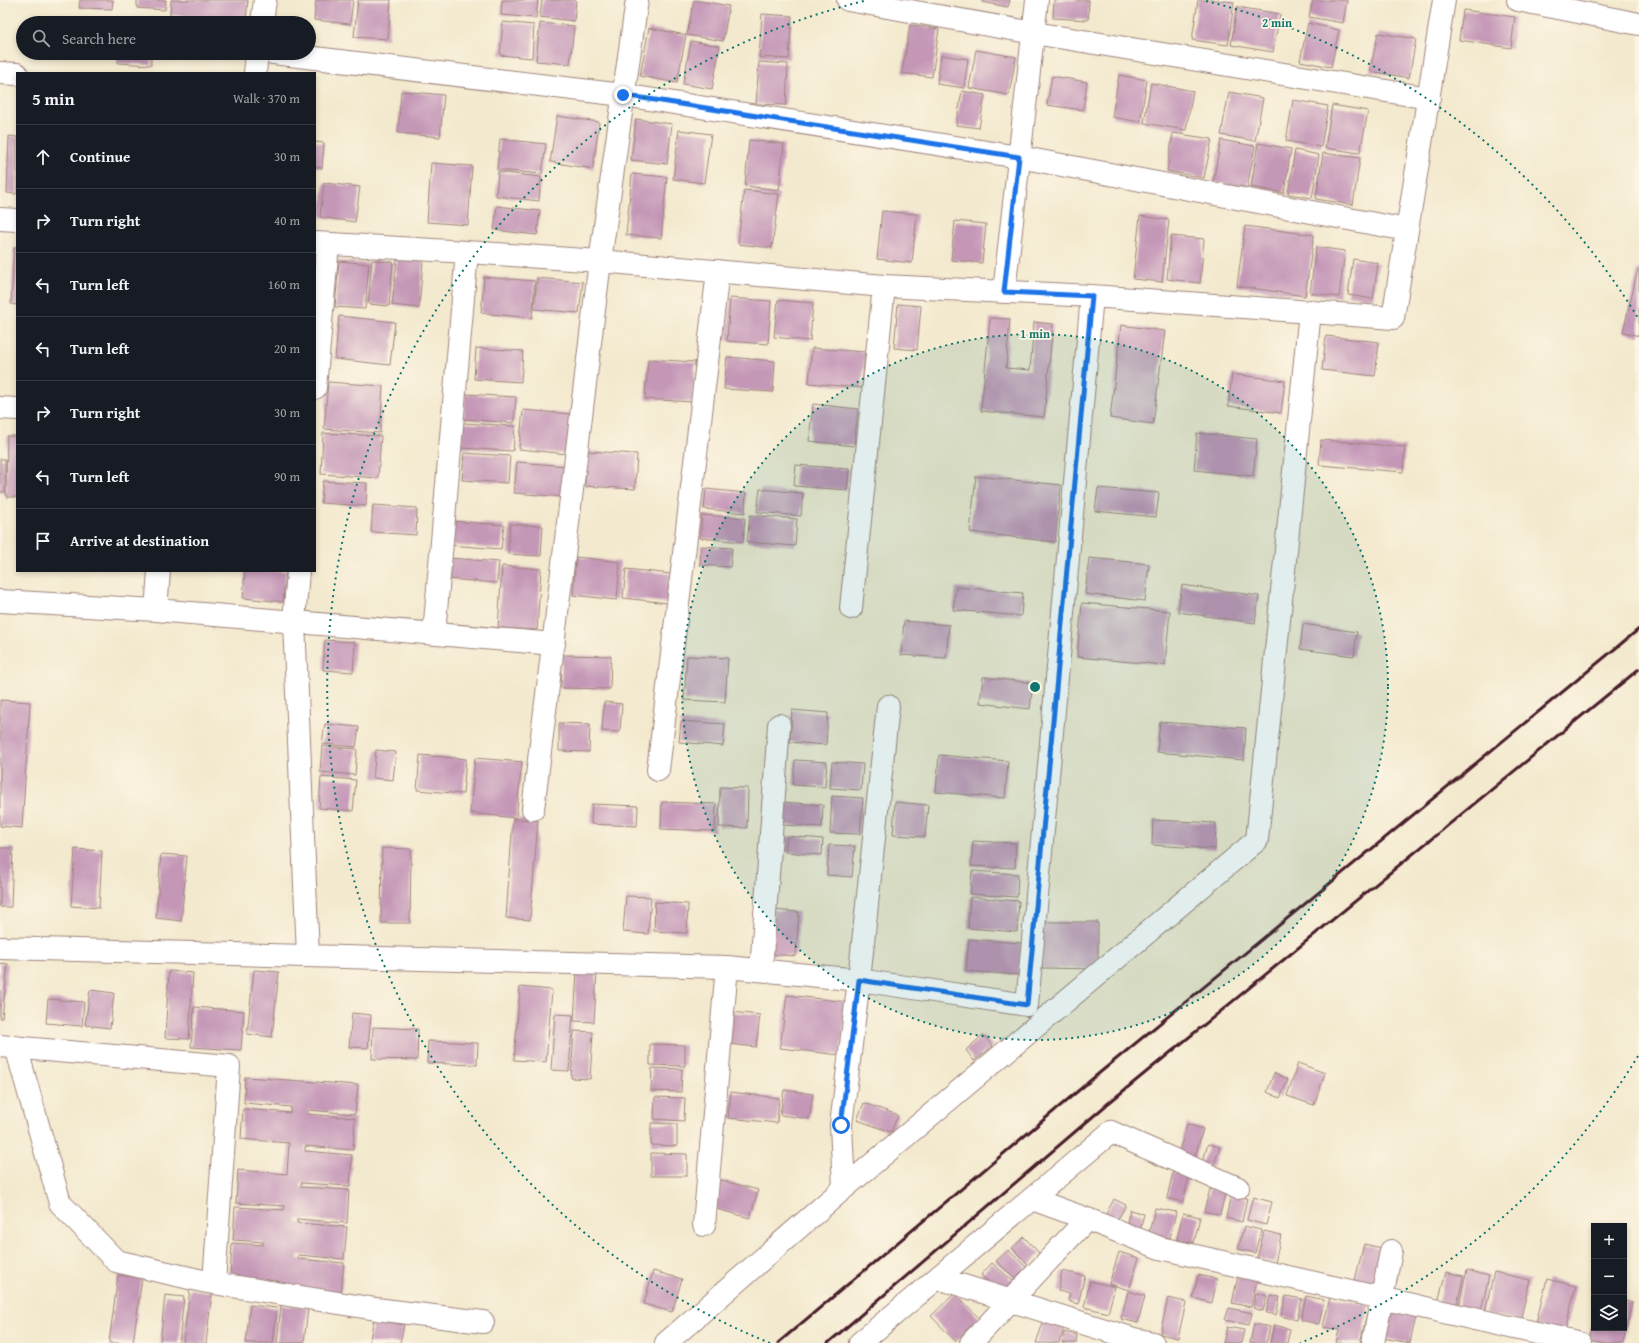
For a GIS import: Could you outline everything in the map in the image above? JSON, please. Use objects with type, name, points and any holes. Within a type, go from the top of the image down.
[{"type":"street","points":[[263,16],[265,0]]},
{"type":"street","points":[[534,809],[600,261],[637,0]]},
{"type":"street","points":[[848,0],[1034,33],[1429,98]]},
{"type":"street","points":[[1004,292],[1037,0]]},
{"type":"street","points":[[316,367],[322,244],[600,261],[884,286],[1092,296],[1393,318],[1444,0]]},
{"type":"street","points":[[1518,0],[1639,24]]},
{"type":"street","points":[[316,58],[623,95],[1019,157],[1408,230]]},
{"type":"street","points":[[255,72],[257,60]]},
{"type":"street","points":[[0,73],[16,74]]},
{"type":"street","points":[[0,219],[16,220]]},
{"type":"street","points":[[434,634],[467,252]]},
{"type":"street","points":[[658,770],[718,271]]},
{"type":"street","points":[[851,608],[884,286]]},
{"type":"street","points":[[0,948],[727,968],[859,980],[1027,1005],[1092,296]]},
{"type":"street","points":[[666,1343],[844,1188],[1257,840],[1310,311]]},
{"type":"street","points":[[0,408],[16,409]]},
{"type":"street","points":[[156,610],[158,572]]},
{"type":"street","points":[[298,572],[294,621],[308,956]]},
{"type":"street","points":[[0,601],[156,610],[554,644]]},
{"type":"street","points":[[844,1188],[841,1125],[859,980],[888,706]]},
{"type":"street","points":[[761,970],[779,725]]},
{"type":"street","points":[[704,1225],[727,968]]},
{"type":"street","points":[[214,1283],[229,1066],[8,1046],[60,1203],[116,1261],[214,1283],[376,1309],[483,1322]]},
{"type":"street","points":[[860,1343],[1111,1132],[1238,1188]]},
{"type":"street","points":[[1032,1199],[1160,1248],[1581,1343]]},
{"type":"street","points":[[971,1343],[1087,1219]]},
{"type":"street","points":[[1373,1343],[1391,1251]]},
{"type":"street","points":[[938,1278],[1134,1339],[1153,1343]]},
{"type":"building","points":[[80,0],[113,0],[112,9],[79,8]]},
{"type":"building","points":[[137,0],[166,0],[165,10],[137,8]]},
{"type":"building","points":[[171,0],[248,0],[246,16],[170,15]]},
{"type":"building","points":[[316,0],[353,0],[350,24],[316,20],[316,16],[314,16]]},
{"type":"building","points":[[358,0],[391,0],[388,39],[354,37]]},
{"type":"building","points":[[502,0],[538,0],[536,18],[501,15]]},
{"type":"building","points":[[542,0],[576,0],[574,21],[540,17]]},
{"type":"building","points":[[694,0],[729,6],[723,41],[687,35]]},
{"type":"building","points":[[982,0],[1010,0],[1008,7],[982,2]]},
{"type":"building","points":[[1054,0],[1089,0],[1088,20],[1053,18]]},
{"type":"building","points":[[1198,0],[1234,2],[1228,45],[1192,40]]},
{"type":"building","points":[[1313,0],[1347,0],[1343,23],[1309,17]]},
{"type":"building","points":[[1237,7],[1280,14],[1273,52],[1231,45]]},
{"type":"building","points":[[1463,10],[1515,17],[1511,48],[1459,40]]},
{"type":"building","points":[[762,14],[792,16],[789,59],[759,57]]},
{"type":"building","points":[[503,22],[534,25],[532,58],[500,55]]},
{"type":"building","points":[[540,23],[574,26],[570,64],[536,61]]},
{"type":"building","points":[[1308,23],[1339,30],[1331,67],[1300,61]]},
{"type":"building","points":[[910,25],[939,29],[932,77],[902,73]]},
{"type":"building","points":[[649,28],[686,35],[677,83],[640,76]]},
{"type":"building","points":[[1378,33],[1416,39],[1409,78],[1370,71]]},
{"type":"building","points":[[691,41],[720,46],[712,89],[683,84]]},
{"type":"building","points":[[976,50],[1016,57],[1009,95],[969,88]]},
{"type":"building","points":[[941,55],[968,59],[964,88],[937,84]]},
{"type":"building","points":[[118,60],[151,60],[151,65],[118,63]]},
{"type":"building","points":[[759,62],[788,64],[786,105],[756,104]]},
{"type":"building","points":[[1119,75],[1147,80],[1140,122],[1112,117]]},
{"type":"building","points":[[1052,76],[1087,82],[1083,110],[1047,105]]},
{"type":"building","points":[[1151,83],[1193,91],[1186,130],[1144,123]]},
{"type":"building","points":[[401,91],[444,95],[440,137],[398,133]]},
{"type":"building","points":[[962,91],[985,95],[979,128],[956,125]]},
{"type":"building","points":[[1229,92],[1263,98],[1255,141],[1221,135]]},
{"type":"building","points":[[1293,100],[1328,106],[1321,147],[1286,141]]},
{"type":"building","points":[[1332,105],[1368,111],[1360,153],[1325,148]]},
{"type":"building","points":[[557,116],[599,122],[593,169],[550,162]]},
{"type":"building","points":[[636,119],[672,124],[667,164],[631,160]]},
{"type":"building","points":[[679,130],[711,134],[704,183],[673,179]]},
{"type":"building","points":[[1173,133],[1212,139],[1204,178],[1167,171]]},
{"type":"building","points":[[9,136],[16,137],[16,194],[7,193]]},
{"type":"building","points":[[500,139],[546,144],[542,174],[497,170]]},
{"type":"building","points":[[749,140],[784,144],[779,190],[745,186]]},
{"type":"building","points":[[1221,140],[1255,146],[1247,188],[1213,182]]},
{"type":"building","points":[[316,142],[324,143],[322,168],[316,167]]},
{"type":"building","points":[[1258,143],[1291,149],[1284,193],[1251,187]]},
{"type":"building","points":[[1295,150],[1319,155],[1312,198],[1288,194]]},
{"type":"building","points":[[1323,153],[1360,158],[1353,205],[1316,199]]},
{"type":"building","points":[[431,163],[472,166],[468,225],[427,222]]},
{"type":"building","points":[[498,172],[541,177],[539,201],[496,196]]},
{"type":"building","points":[[632,174],[667,177],[661,238],[626,235]]},
{"type":"building","points":[[324,183],[360,187],[355,222],[320,217]]},
{"type":"building","points":[[744,190],[779,194],[772,248],[738,244]]},
{"type":"building","points":[[497,206],[540,211],[537,235],[494,230]]},
{"type":"building","points":[[882,211],[917,214],[912,263],[877,259]]},
{"type":"building","points":[[1140,216],[1169,220],[1162,282],[1133,279]]},
{"type":"building","points":[[955,221],[986,224],[982,263],[951,260]]},
{"type":"building","points":[[1245,226],[1314,235],[1305,296],[1237,286]]},
{"type":"building","points":[[1171,236],[1204,239],[1200,283],[1167,279]]},
{"type":"building","points":[[1316,247],[1345,251],[1339,297],[1310,293]]},
{"type":"building","points":[[14,248],[16,248],[16,305],[11,304]]},
{"type":"building","points":[[397,259],[423,261],[419,308],[392,305]]},
{"type":"building","points":[[1353,259],[1378,263],[1373,299],[1348,295]]},
{"type":"building","points":[[372,260],[393,262],[389,306],[368,304]]},
{"type":"building","points":[[339,261],[369,264],[365,309],[335,307]]},
{"type":"building","points":[[1639,269],[1639,336],[1623,332]]},
{"type":"building","points":[[484,277],[535,281],[532,318],[481,313]]},
{"type":"building","points":[[537,278],[583,282],[579,313],[534,309]]},
{"type":"building","points":[[730,298],[771,301],[768,344],[727,341]]},
{"type":"building","points":[[778,300],[813,303],[810,341],[774,337]]},
{"type":"building","points":[[898,304],[921,306],[917,350],[894,348]]},
{"type":"building","points":[[339,316],[395,322],[390,365],[335,359]]},
{"type":"building","points":[[990,318],[1010,319],[1006,368],[1030,370],[1034,322],[1053,324],[1044,417],[981,411]]},
{"type":"building","points":[[1121,325],[1165,331],[1153,424],[1110,418]]},
{"type":"building","points":[[1326,336],[1379,342],[1375,376],[1322,370]]},
{"type":"building","points":[[476,348],[523,351],[521,382],[474,379]]},
{"type":"building","points":[[812,348],[865,352],[862,388],[809,383]]},
{"type":"building","points":[[727,357],[775,361],[773,392],[724,389]]},
{"type":"building","points":[[648,359],[695,362],[693,402],[645,399]]},
{"type":"building","points":[[1232,374],[1285,381],[1281,413],[1228,406]]},
{"type":"building","points":[[328,382],[383,386],[380,433],[324,429]]},
{"type":"building","points":[[465,394],[516,397],[514,423],[464,419]]},
{"type":"building","points":[[813,404],[858,409],[854,446],[809,441]]},
{"type":"building","points":[[523,410],[571,414],[567,454],[519,449]]},
{"type":"building","points":[[463,423],[515,426],[513,451],[461,448]]},
{"type":"building","points":[[323,433],[381,436],[378,478],[321,474]]},
{"type":"building","points":[[1197,433],[1257,439],[1253,476],[1194,470]]},
{"type":"building","points":[[7,436],[16,436],[16,497],[6,497]]},
{"type":"building","points":[[1321,440],[1405,447],[1403,472],[1319,465]]},
{"type":"building","points":[[587,451],[637,454],[635,489],[585,486]]},
{"type":"building","points":[[464,453],[510,456],[508,483],[462,480]]},
{"type":"building","points":[[0,459],[5,459],[5,492],[0,492]]},
{"type":"building","points":[[517,462],[567,466],[564,497],[514,493]]},
{"type":"building","points":[[796,465],[849,469],[847,490],[794,486]]},
{"type":"building","points":[[976,476],[1061,485],[1055,542],[970,532]]},
{"type":"building","points":[[323,481],[367,483],[366,506],[321,503]]},
{"type":"building","points":[[1098,488],[1159,493],[1156,517],[1095,511]]},
{"type":"building","points":[[706,489],[746,493],[745,513],[704,509]]},
{"type":"building","points":[[760,489],[803,493],[801,516],[757,512]]},
{"type":"building","points":[[373,505],[417,508],[416,535],[371,532]]},
{"type":"building","points":[[702,515],[745,518],[743,542],[700,538]]},
{"type":"building","points":[[750,515],[797,519],[795,546],[747,542]]},
{"type":"building","points":[[451,521],[504,525],[501,549],[449,545]]},
{"type":"building","points":[[510,524],[543,526],[541,556],[508,554]]},
{"type":"building","points":[[701,546],[732,548],[730,567],[700,565]]},
{"type":"building","points":[[576,557],[620,562],[617,600],[573,595]]},
{"type":"building","points":[[450,558],[499,562],[497,583],[448,579]]},
{"type":"building","points":[[1089,558],[1149,564],[1145,601],[1085,594]]},
{"type":"building","points":[[502,566],[541,569],[537,630],[498,628]]},
{"type":"building","points":[[626,569],[671,574],[668,603],[623,598]]},
{"type":"building","points":[[245,572],[286,572],[283,602],[243,598]]},
{"type":"building","points":[[1182,585],[1259,596],[1255,623],[1178,612]]},
{"type":"building","points":[[956,587],[1023,593],[1021,616],[953,610]]},
{"type":"building","points":[[1082,603],[1170,611],[1165,665],[1077,657]]},
{"type":"building","points":[[904,621],[949,625],[946,658],[901,655]]},
{"type":"building","points":[[1303,624],[1357,632],[1354,656],[1300,649]]},
{"type":"building","points":[[325,640],[355,642],[353,672],[323,670]]},
{"type":"building","points":[[562,655],[611,656],[610,689],[561,688]]},
{"type":"building","points":[[687,656],[728,658],[725,702],[684,700]]},
{"type":"building","points":[[983,677],[1033,683],[1030,709],[980,703]]},
{"type":"building","points":[[0,700],[30,702],[22,828],[0,826]]},
{"type":"building","points":[[604,702],[622,704],[620,732],[602,731]]},
{"type":"building","points":[[792,710],[828,713],[826,745],[790,742]]},
{"type":"building","points":[[681,721],[725,724],[723,746],[679,742]]},
{"type":"building","points":[[1160,722],[1246,728],[1244,760],[1157,752]]},
{"type":"building","points":[[559,723],[590,724],[589,752],[559,751]]},
{"type":"building","points":[[325,724],[359,727],[356,747],[322,744]]},
{"type":"building","points":[[322,746],[357,749],[355,775],[320,772]]},
{"type":"building","points":[[376,750],[396,752],[393,780],[373,778]]},
{"type":"building","points":[[420,755],[466,759],[463,794],[417,790]]},
{"type":"building","points":[[939,755],[1008,761],[1005,798],[936,792]]},
{"type":"building","points":[[475,758],[522,762],[516,818],[470,813]]},
{"type":"building","points":[[795,760],[827,762],[825,787],[793,785]]},
{"type":"building","points":[[832,762],[863,764],[861,790],[830,788]]},
{"type":"building","points":[[321,777],[356,780],[353,811],[319,808]]},
{"type":"building","points":[[720,787],[748,788],[747,828],[719,827]]},
{"type":"building","points":[[832,796],[863,798],[860,834],[830,833]]},
{"type":"building","points":[[662,802],[716,804],[715,831],[661,829]]},
{"type":"building","points":[[783,802],[823,805],[822,827],[781,825]]},
{"type":"building","points":[[895,802],[928,805],[925,837],[893,835]]},
{"type":"building","points":[[592,804],[638,806],[637,826],[591,824]]},
{"type":"building","points":[[513,819],[538,820],[530,920],[506,918]]},
{"type":"building","points":[[1153,820],[1216,823],[1215,849],[1152,845]]},
{"type":"building","points":[[787,836],[823,839],[822,855],[785,852]]},
{"type":"building","points":[[973,841],[1016,843],[1015,868],[971,866]]},
{"type":"building","points":[[829,845],[855,846],[852,877],[827,875]]},
{"type":"building","points":[[0,848],[13,848],[11,907],[0,907]]},
{"type":"building","points":[[382,848],[411,849],[410,923],[381,923]]},
{"type":"building","points":[[75,849],[102,851],[99,908],[71,906]]},
{"type":"building","points":[[161,854],[187,856],[181,921],[156,918]]},
{"type":"building","points":[[972,871],[1018,874],[1017,897],[970,894]]},
{"type":"building","points":[[626,896],[651,897],[648,934],[623,932]]},
{"type":"building","points":[[970,897],[1019,901],[1017,932],[968,928]]},
{"type":"building","points":[[655,902],[688,904],[687,933],[654,931]]},
{"type":"building","points":[[773,910],[799,912],[796,956],[770,954]]},
{"type":"building","points":[[1043,922],[1098,922],[1098,969],[1042,968]]},
{"type":"building","points":[[969,939],[1021,943],[1019,975],[966,971]]},
{"type":"building","points":[[0,963],[8,964],[2,1018],[0,1018]]},
{"type":"building","points":[[254,970],[279,972],[272,1037],[247,1034]]},
{"type":"building","points":[[169,971],[193,973],[189,1039],[165,1038]]},
{"type":"building","points":[[577,971],[597,972],[594,1022],[574,1021]]},
{"type":"building","points":[[520,987],[552,990],[546,1062],[514,1060]]},
{"type":"building","points":[[90,990],[114,993],[110,1028],[85,1025]]},
{"type":"building","points":[[787,995],[847,1002],[840,1055],[780,1048]]},
{"type":"building","points":[[48,999],[84,1002],[82,1026],[46,1023]]},
{"type":"building","points":[[194,1007],[244,1011],[241,1050],[191,1047]]},
{"type":"building","points":[[731,1012],[760,1015],[756,1047],[728,1044]]},
{"type":"building","points":[[352,1013],[371,1015],[368,1048],[349,1047]]},
{"type":"building","points":[[555,1014],[573,1015],[569,1071],[551,1070]]},
{"type":"building","points":[[373,1027],[418,1029],[417,1060],[372,1059]]},
{"type":"building","points":[[574,1031],[593,1032],[590,1079],[571,1078]]},
{"type":"building","points":[[983,1035],[993,1046],[974,1061],[966,1050]]},
{"type":"building","points":[[428,1041],[478,1043],[477,1065],[427,1063]]},
{"type":"building","points":[[650,1044],[685,1045],[685,1066],[650,1065]]},
{"type":"building","points":[[1298,1063],[1325,1073],[1314,1105],[1287,1096]]},
{"type":"building","points":[[652,1068],[682,1069],[681,1092],[651,1091]]},
{"type":"building","points":[[1274,1073],[1288,1079],[1280,1098],[1267,1092]]},
{"type":"building","points":[[245,1077],[358,1085],[355,1114],[308,1110],[307,1114],[355,1118],[353,1150],[305,1146],[305,1151],[352,1155],[350,1186],[301,1183],[301,1187],[349,1190],[347,1223],[297,1219],[297,1223],[347,1227],[344,1259],[298,1255],[298,1259],[344,1263],[341,1294],[277,1289],[278,1281],[230,1277],[232,1243],[263,1245],[263,1242],[233,1240],[235,1207],[284,1210],[285,1206],[236,1203],[238,1170],[287,1174],[289,1143],[241,1139],[243,1109],[290,1113],[291,1107],[244,1103]]},
{"type":"building","points":[[784,1090],[813,1094],[809,1119],[780,1115]]},
{"type":"building","points":[[731,1092],[779,1098],[777,1123],[728,1118]]},
{"type":"building","points":[[655,1097],[685,1098],[684,1121],[654,1119]]},
{"type":"building","points":[[864,1103],[898,1115],[891,1132],[857,1120]]},
{"type":"building","points":[[651,1123],[677,1124],[677,1146],[651,1145]]},
{"type":"building","points":[[1187,1124],[1203,1129],[1194,1160],[1178,1155]]},
{"type":"building","points":[[1208,1144],[1220,1147],[1213,1167],[1202,1164]]},
{"type":"building","points":[[651,1153],[687,1154],[687,1176],[651,1176]]},
{"type":"building","points":[[1173,1172],[1189,1176],[1183,1202],[1167,1198]]},
{"type":"building","points":[[717,1179],[758,1190],[750,1218],[709,1207]]},
{"type":"building","points":[[1210,1189],[1225,1193],[1220,1215],[1204,1211]]},
{"type":"building","points":[[1231,1194],[1247,1198],[1242,1222],[1226,1218]]},
{"type":"building","points":[[1253,1197],[1272,1202],[1266,1225],[1247,1220]]},
{"type":"building","points":[[1114,1199],[1126,1205],[1114,1226],[1103,1220]]},
{"type":"building","points":[[1155,1208],[1176,1212],[1170,1238],[1149,1233]]},
{"type":"building","points":[[1130,1210],[1144,1214],[1139,1234],[1125,1231]]},
{"type":"building","points":[[1183,1213],[1200,1217],[1194,1243],[1177,1239]]},
{"type":"building","points":[[1244,1226],[1261,1230],[1255,1253],[1238,1249]]},
{"type":"building","points":[[1264,1231],[1281,1235],[1275,1263],[1257,1258]]},
{"type":"building","points":[[1024,1237],[1040,1254],[1029,1265],[1012,1248]]},
{"type":"building","points":[[1364,1244],[1382,1248],[1372,1288],[1354,1284]]},
{"type":"building","points":[[1008,1250],[1026,1267],[1015,1278],[996,1261]]},
{"type":"building","points":[[1119,1252],[1139,1258],[1129,1290],[1109,1284]]},
{"type":"building","points":[[992,1263],[1013,1281],[1002,1293],[981,1275]]},
{"type":"building","points":[[1467,1270],[1489,1276],[1480,1315],[1458,1309]]},
{"type":"building","points":[[653,1271],[682,1279],[672,1312],[644,1304]]},
{"type":"building","points":[[1062,1271],[1085,1276],[1078,1304],[1068,1301],[1070,1294],[1058,1291]]},
{"type":"building","points":[[1446,1272],[1464,1276],[1455,1311],[1437,1306]]},
{"type":"building","points":[[1494,1272],[1530,1280],[1520,1321],[1485,1313]]},
{"type":"building","points":[[118,1275],[142,1278],[133,1343],[109,1343]]},
{"type":"building","points":[[1198,1275],[1217,1279],[1212,1303],[1193,1298]]},
{"type":"building","points":[[1238,1276],[1257,1280],[1251,1307],[1232,1303]]},
{"type":"building","points":[[1547,1279],[1576,1286],[1564,1334],[1535,1327]]},
{"type":"building","points":[[1090,1281],[1115,1287],[1108,1313],[1084,1307]]},
{"type":"building","points":[[190,1289],[212,1292],[206,1343],[183,1343]]},
{"type":"building","points":[[1128,1291],[1145,1296],[1138,1323],[1121,1319]]},
{"type":"building","points":[[955,1293],[979,1318],[955,1341],[931,1316]]},
{"type":"building","points":[[1256,1293],[1267,1296],[1263,1311],[1253,1308]]},
{"type":"building","points":[[165,1295],[184,1297],[179,1343],[160,1343]]},
{"type":"building","points":[[1270,1295],[1280,1297],[1276,1315],[1266,1313]]},
{"type":"building","points":[[1286,1296],[1302,1299],[1297,1320],[1281,1316]]},
{"type":"building","points":[[1306,1296],[1324,1300],[1319,1324],[1301,1320]]},
{"type":"building","points":[[1330,1297],[1369,1306],[1360,1343],[1336,1343],[1339,1330],[1323,1327]]},
{"type":"building","points":[[1168,1298],[1186,1302],[1178,1338],[1160,1334]]},
{"type":"building","points":[[1627,1301],[1632,1302],[1627,1325]]},
{"type":"building","points":[[250,1305],[277,1308],[273,1343],[246,1343]]},
{"type":"building","points":[[281,1305],[308,1308],[304,1343],[277,1343]]},
{"type":"building","points":[[1229,1308],[1252,1313],[1249,1325],[1225,1320]]},
{"type":"building","points":[[1389,1310],[1416,1316],[1410,1343],[1383,1338]]},
{"type":"building","points":[[374,1319],[404,1325],[400,1343],[369,1343]]},
{"type":"building","points":[[1044,1320],[1064,1327],[1059,1343],[1036,1343]]},
{"type":"building","points":[[1254,1324],[1270,1327],[1266,1343],[1250,1343]]},
{"type":"building","points":[[1274,1325],[1290,1329],[1287,1343],[1270,1343]]},
{"type":"building","points":[[1227,1327],[1244,1330],[1241,1343],[1223,1343]]},
{"type":"building","points":[[1591,1330],[1591,1331],[1626,1331],[1623,1343],[1606,1343],[1589,1340]]},
{"type":"building","points":[[1064,1332],[1077,1335],[1076,1343],[1062,1343]]},
{"type":"railway","points":[[778,1343],[1097,1075],[1639,629]]},
{"type":"railway","points":[[828,1343],[1111,1101],[1639,669]]},
{"type":"route","points":[[623,95],[1019,157],[1004,292],[1092,296],[1027,1005],[859,980],[841,1125]]}]
